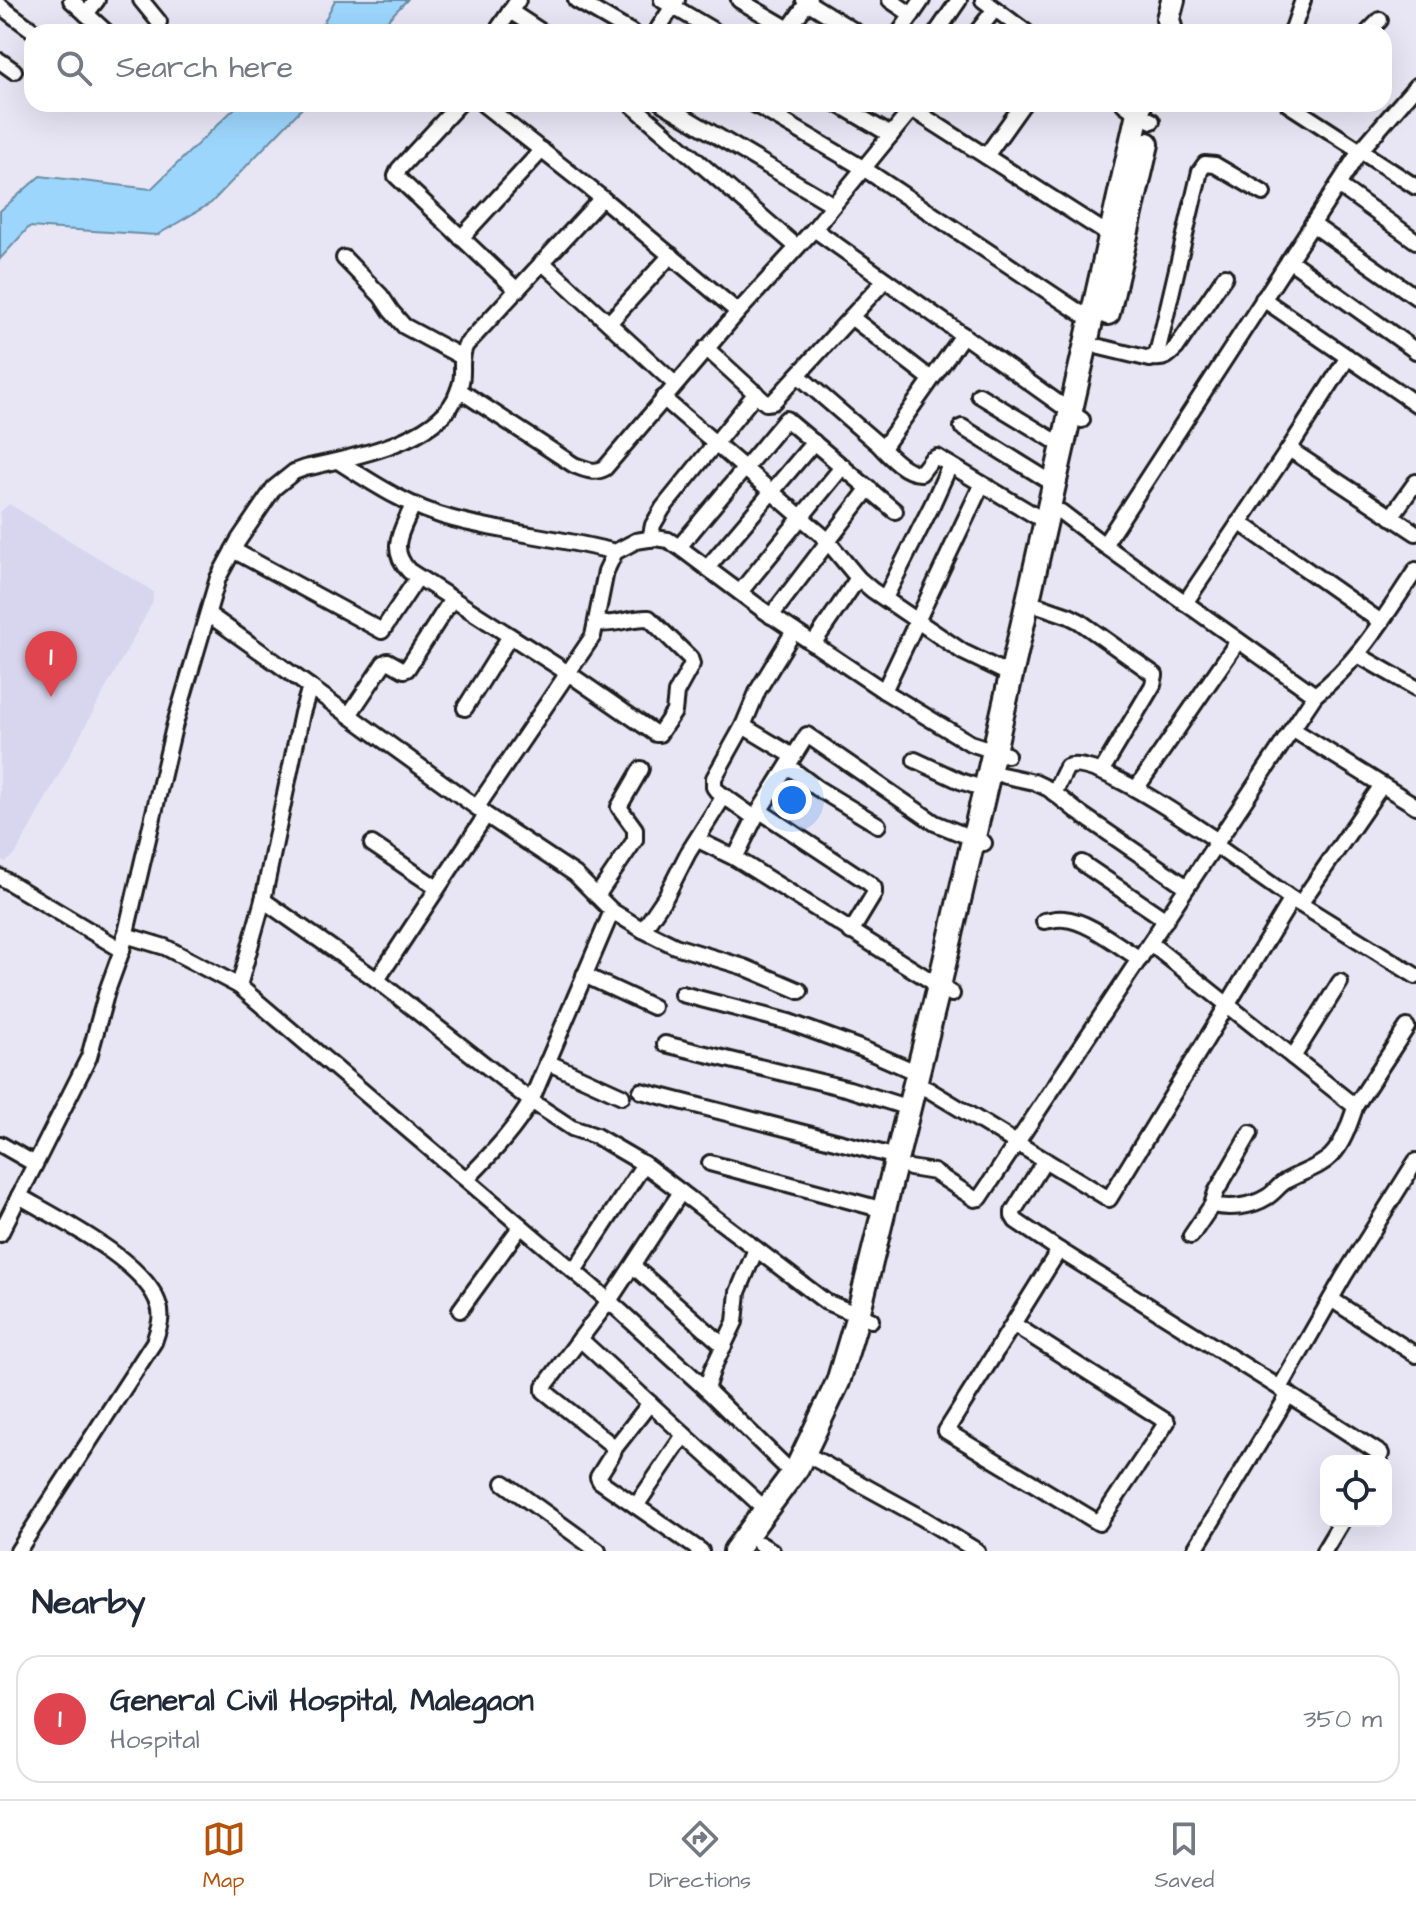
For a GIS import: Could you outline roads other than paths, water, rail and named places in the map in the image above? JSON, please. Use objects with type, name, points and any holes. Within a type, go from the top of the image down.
[{"type":"highway","points":[[762,1549],[803,1484],[844,1400],[946,990],[978,841],[1040,606],[1054,517],[1054,484],[1063,446],[1100,347],[1141,112]]},
{"type":"highway","points":[[997,767],[1011,675],[1054,517],[1076,415],[1091,320],[1117,240]]},
{"type":"highway","points":[[735,1551],[793,1474],[838,1382],[865,1317],[884,1210],[904,1162],[909,1108],[921,1082]]},
{"type":"street","points":[[71,0],[97,24]]},
{"type":"street","points":[[86,14],[97,0]]},
{"type":"street","points":[[141,0],[159,22]]},
{"type":"street","points":[[576,0],[617,24]]},
{"type":"street","points":[[739,0],[781,24]]},
{"type":"street","points":[[890,0],[912,15]]},
{"type":"street","points":[[906,24],[922,0]]},
{"type":"street","points":[[942,24],[959,0]]},
{"type":"street","points":[[1295,24],[1303,0]]},
{"type":"street","points":[[794,24],[807,1],[843,24]]},
{"type":"street","points":[[660,24],[670,2],[704,24]]},
{"type":"street","points":[[980,24],[989,4],[1015,24]]},
{"type":"street","points":[[0,6],[24,24]]},
{"type":"street","points":[[502,24],[514,6],[533,24]]},
{"type":"street","points":[[1376,24],[1380,20]]},
{"type":"street","points":[[0,61],[14,71]]},
{"type":"street","points":[[1104,545],[1360,151],[1416,86]]},
{"type":"street","points":[[452,112],[396,176],[517,290]]},
{"type":"street","points":[[493,112],[738,312]]},
{"type":"street","points":[[640,112],[797,247]]},
{"type":"street","points":[[677,112],[832,204]]},
{"type":"street","points":[[768,112],[863,168],[1091,320]]},
{"type":"street","points":[[852,112],[891,135]]},
{"type":"street","points":[[459,390],[574,465],[593,471],[605,468],[706,348],[814,229],[908,112]]},
{"type":"street","points":[[921,112],[1117,240]]},
{"type":"street","points":[[986,156],[1017,112]]},
{"type":"street","points":[[1305,112],[1416,187]]},
{"type":"street","points":[[461,238],[542,150]]},
{"type":"street","points":[[1154,358],[1202,166],[1209,163],[1215,165],[1263,193]]},
{"type":"street","points":[[1338,185],[1416,241]]},
{"type":"street","points":[[0,1234],[89,1057],[122,950],[174,727],[218,578],[233,550],[274,488],[286,478],[305,468],[389,447],[423,429],[447,411],[462,380],[462,357],[466,345],[602,198]]},
{"type":"street","points":[[1312,224],[1416,297]]},
{"type":"street","points":[[814,229],[1076,415]]},
{"type":"street","points":[[609,323],[671,255]]},
{"type":"street","points":[[344,258],[381,296],[404,326],[462,357]]},
{"type":"street","points":[[1289,260],[1416,351]]},
{"type":"street","points":[[542,262],[675,384]]},
{"type":"street","points":[[1100,347],[1150,359],[1168,356],[1225,276]]},
{"type":"street","points":[[706,348],[766,403],[773,402],[885,280]]},
{"type":"street","points":[[1263,299],[1416,404]]},
{"type":"street","points":[[851,317],[931,379]]},
{"type":"street","points":[[883,448],[963,335]]},
{"type":"street","points":[[1185,603],[1348,357]]},
{"type":"street","points":[[798,375],[890,457],[914,474],[921,473],[934,458],[1054,517],[1104,545],[1315,695]]},
{"type":"street","points":[[650,539],[659,514],[756,393]]},
{"type":"street","points":[[979,395],[1063,446]]},
{"type":"street","points":[[663,398],[828,541],[858,578],[963,652],[1011,675]]},
{"type":"street","points":[[679,547],[784,420],[788,420],[895,511]]},
{"type":"street","points":[[962,427],[1054,484]]},
{"type":"street","points":[[707,568],[814,442]]},
{"type":"street","points":[[1289,449],[1416,533]]},
{"type":"street","points":[[338,461],[413,505],[451,519],[615,552]]},
{"type":"street","points":[[885,598],[950,465]]},
{"type":"street","points":[[740,592],[843,466]]},
{"type":"street","points":[[1391,517],[1416,482]]},
{"type":"street","points":[[884,691],[982,484]]},
{"type":"street","points":[[771,616],[869,488]]},
{"type":"street","points":[[413,505],[397,548],[400,562],[418,577],[568,673],[656,734],[661,732],[674,712],[676,693],[692,664],[690,658],[649,618],[596,623]]},
{"type":"street","points":[[1239,522],[1381,622]]},
{"type":"street","points":[[483,812],[593,636],[606,571],[615,552],[636,541],[668,540],[771,616],[884,691],[970,743],[997,767],[1054,793],[1102,830],[1187,887]]},
{"type":"street","points":[[233,550],[382,631],[418,577]]},
{"type":"street","points":[[641,1091],[904,1162],[934,1172],[980,1198],[1315,695],[1358,655],[1411,586],[1416,570]]},
{"type":"street","points":[[813,644],[858,578]]},
{"type":"street","points":[[349,715],[384,663],[388,661],[407,669],[452,599]]},
{"type":"street","points":[[1040,606],[1079,621],[1155,675],[1153,685],[1101,772]]},
{"type":"street","points":[[208,614],[483,812],[575,874],[612,911],[675,946],[744,967],[800,991]]},
{"type":"street","points":[[794,631],[758,690],[743,726],[714,778],[714,787],[874,888],[874,894],[851,932]]},
{"type":"street","points":[[465,708],[510,636]]},
{"type":"street","points":[[1136,789],[1238,641]]},
{"type":"street","points":[[1358,655],[1416,688]]},
{"type":"street","points":[[239,986],[263,900],[310,687]]},
{"type":"street","points":[[743,726],[791,761],[817,788],[878,825]]},
{"type":"street","points":[[1292,729],[1416,806]]},
{"type":"street","points":[[735,858],[757,815],[807,735],[935,823],[978,841]]},
{"type":"street","points":[[915,760],[960,781],[997,767]]},
{"type":"street","points":[[1054,793],[1070,765],[1101,772],[1136,789],[1296,901],[1416,976]]},
{"type":"street","points":[[597,896],[635,840],[635,829],[619,807],[641,769]]},
{"type":"street","points":[[682,994],[798,1025],[865,1050],[1109,1199],[1227,1004],[1296,901],[1382,785]]},
{"type":"street","points":[[643,930],[724,796]]},
{"type":"street","points":[[377,980],[486,815],[483,812]]},
{"type":"street","points":[[698,840],[735,858],[946,990]]},
{"type":"street","points":[[372,844],[437,888]]},
{"type":"street","points":[[1082,863],[1166,920]]},
{"type":"street","points":[[0,877],[122,950]]},
{"type":"street","points":[[263,900],[377,980],[531,1101],[572,1128],[596,1136],[644,1164],[826,1302],[865,1317]]},
{"type":"street","points":[[467,1179],[524,1114],[612,911]]},
{"type":"street","points":[[1044,921],[1073,920],[1140,959]]},
{"type":"street","points":[[125,935],[165,947],[239,986],[609,1301],[793,1474]]},
{"type":"street","points":[[1150,943],[1356,1105]]},
{"type":"street","points":[[584,975],[653,1007]]},
{"type":"street","points":[[1293,1057],[1340,982]]},
{"type":"street","points":[[1212,1205],[1240,1206],[1262,1200],[1287,1180],[1330,1157],[1350,1123],[1356,1105],[1407,1027]]},
{"type":"street","points":[[665,1044],[849,1089],[909,1108]]},
{"type":"street","points":[[547,1062],[622,1096]]},
{"type":"street","points":[[1191,1236],[1212,1205],[1216,1192],[1250,1133]]},
{"type":"street","points":[[0,1144],[35,1164]]},
{"type":"street","points":[[1045,1160],[1013,1212],[1016,1221],[1380,1455]]},
{"type":"street","points":[[710,1163],[884,1210]]},
{"type":"street","points":[[574,1271],[644,1164]]},
{"type":"street","points":[[1194,1551],[1284,1391],[1331,1299],[1415,1164]]},
{"type":"street","points":[[614,1449],[544,1391],[544,1387],[609,1301],[681,1192]]},
{"type":"street","points":[[18,1551],[154,1342],[160,1324],[160,1307],[152,1290],[136,1271],[97,1243],[19,1196]]},
{"type":"street","points":[[460,1310],[521,1226]]},
{"type":"street","points":[[706,1389],[735,1322],[738,1292],[756,1249]]},
{"type":"street","points":[[1013,1324],[1167,1422],[1099,1523],[946,1431],[1059,1250]]},
{"type":"street","points":[[633,1266],[724,1346]]},
{"type":"street","points":[[1331,1299],[1416,1355]]},
{"type":"street","points":[[580,1339],[766,1510]]},
{"type":"street","points":[[650,1403],[614,1449],[598,1479],[701,1551]]},
{"type":"street","points":[[636,1506],[684,1435]]},
{"type":"street","points":[[815,1459],[977,1551]]},
{"type":"street","points":[[504,1483],[598,1551]]},
{"type":"street","points":[[1324,1551],[1338,1527]]},
{"type":"water","points":[[335,0],[407,0],[384,24],[322,24]]},
{"type":"water","points":[[231,112],[298,112],[211,203],[157,235],[29,227],[0,259],[0,211],[40,176],[151,189]]},
{"type":"place","name":"General Civil Hospital, Malegaon","points":[[51,697]]}]
